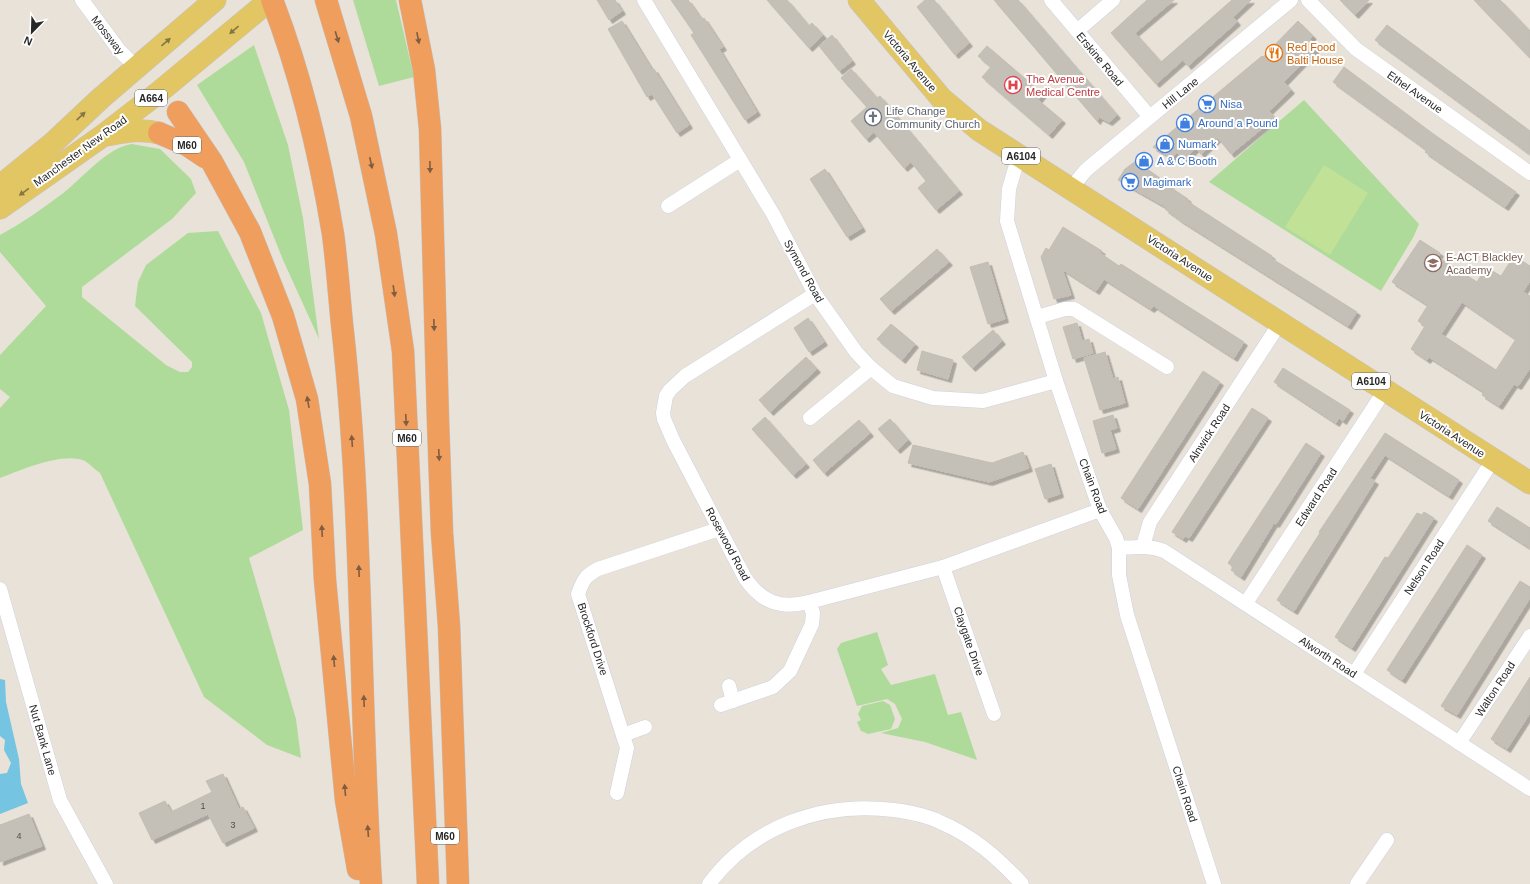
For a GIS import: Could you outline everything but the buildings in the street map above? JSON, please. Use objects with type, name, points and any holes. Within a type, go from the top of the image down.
[{"type":"highway","points":[[271,0],[281,24],[315,143],[333,236],[349,380],[356,502],[367,822],[371,884]]},
{"type":"highway","name":"M60","points":[[326,0],[361,116],[386,234],[403,351],[428,884]]},
{"type":"highway","name":"M60","points":[[410,0],[424,70],[430,129],[434,332],[442,533],[449,626],[458,884]]},
{"type":"highway","name":"M60","points":[[178,112],[212,162],[250,232],[283,316],[307,398],[320,484],[325,580],[346,800],[361,884]]},
{"type":"highway","name":"M60","points":[[159,133],[187,145],[212,162]]},
{"type":"highway","name":"M60","points":[[442,533],[443,789],[447,884]]},
{"type":"main road","name":"Manchester New Road","points":[[0,186],[53,143],[101,98],[211,4],[227,0]]},
{"type":"main road","name":"Manchester New Road","points":[[0,208],[101,136],[158,93],[271,0]]},
{"type":"main road","name":"Victoria Avenue","points":[[859,0],[941,98],[979,130],[1530,483]]},
{"type":"main road","points":[[136,68],[158,93],[178,112]]},
{"type":"main road","points":[[53,143],[136,130],[148,130],[159,133]]},
{"type":"street","name":"Mossway","points":[[82,0],[119,50],[136,68]]},
{"type":"street","name":"Symond Road","points":[[644,0],[773,214],[815,294],[856,352],[871,368],[893,386],[933,398],[983,401],[1056,381]]},
{"type":"street","name":"Erskine Road","points":[[1051,0],[1150,117]]},
{"type":"street","points":[[1077,31],[1113,0]]},
{"type":"street","name":"Hill Lane","points":[[1071,188],[1086,170],[1291,0]]},
{"type":"street","name":"Ethel Avenue","points":[[1308,0],[1356,49],[1530,173]]},
{"type":"street","name":"Chain Road","points":[[1019,155],[1009,189],[1007,222],[1056,381],[1100,510],[1116,538],[1119,575],[1127,615],[1214,884]]},
{"type":"street","points":[[668,206],[740,160]]},
{"type":"street","name":"Rosewood Road","points":[[815,294],[684,376],[666,396],[663,406],[664,419],[719,529],[745,578],[761,596],[770,601],[794,606],[943,567],[1100,510]]},
{"type":"street","points":[[1037,317],[1066,309],[1074,309],[1168,366]]},
{"type":"street","name":"Alnwick Road","points":[[1143,546],[1150,522],[1280,323]]},
{"type":"street","points":[[810,418],[871,368]]},
{"type":"street","name":"Edward Road","points":[[1246,603],[1385,390]]},
{"type":"street","name":"Nelson Road","points":[[1354,674],[1493,460]]},
{"type":"street","name":"Brockford Drive","points":[[617,793],[627,748],[578,594],[587,575],[598,569],[719,529]]},
{"type":"street","name":"Alworth Road","points":[[1118,548],[1143,546],[1155,548],[1164,552],[1246,603],[1530,789]]},
{"type":"street","name":"Claygate Drive","points":[[943,567],[994,714]]},
{"type":"street","name":"Nut Bank Lane","points":[[0,588],[60,800],[106,884]]},
{"type":"street","points":[[729,686],[727,703],[773,687],[790,671],[812,624],[813,613],[809,602]]},
{"type":"street","name":"Walton Road","points":[[1460,743],[1530,636]]},
{"type":"street","points":[[623,735],[644,727]]},
{"type":"street","points":[[709,884],[720,869],[740,852],[783,825],[821,812],[853,807],[907,812],[939,821],[958,830],[992,853],[1022,884]]},
{"type":"street","points":[[1357,884],[1387,840]]},
{"type":"green space","points":[[353,0],[396,0],[414,77],[379,86]]},
{"type":"green space","points":[[254,45],[288,145],[303,218],[319,339],[283,260],[244,162],[197,85]]},
{"type":"green space","points":[[1304,100],[1419,224],[1414,236],[1381,291],[1209,182]]},
{"type":"green space","points":[[132,144],[160,149],[191,179],[196,193],[172,219],[82,287],[82,297],[166,365],[180,372],[188,372],[192,367],[192,362],[135,306],[138,282],[146,265],[188,233],[218,231],[261,313],[289,410],[303,530],[249,558],[296,719],[301,758],[267,745],[204,697],[100,473],[85,461],[66,458],[42,463],[0,478],[0,408],[10,397],[0,389],[0,355],[46,306],[0,252],[0,235],[32,216],[70,188],[104,157],[123,146]]},
{"type":"green space","points":[[1324,165],[1368,193],[1330,255],[1285,227]]},
{"type":"green space","points":[[877,632],[888,665],[881,669],[891,685],[935,674],[948,715],[961,712],[977,760],[925,742],[881,733],[898,728],[902,719],[895,704],[887,699],[857,706],[837,649],[841,643]]},
{"type":"green space","points":[[883,701],[890,705],[895,719],[891,729],[868,734],[861,731],[857,722],[861,720],[858,714],[862,706]]},
{"type":"water","points":[[0,679],[5,680],[6,702],[19,759],[21,784],[28,803],[0,814],[0,774],[7,773],[11,763],[4,750],[5,740],[0,736]]},
{"type":"place","name":"Red Food Balti House","points":[[1274,53]]},
{"type":"place","name":"The Avenue Medical Centre","points":[[1013,85]]},
{"type":"place","name":"Nisa","points":[[1207,104]]},
{"type":"place","name":"Life Change Community Church","points":[[873,117]]},
{"type":"place","name":"Around a Pound","points":[[1185,123]]},
{"type":"place","name":"Numark","points":[[1165,144]]},
{"type":"place","name":"A & C Booth","points":[[1144,161]]},
{"type":"place","name":"Magimark","points":[[1130,182]]},
{"type":"place","name":"E-ACT Blackley Academy","points":[[1433,263]]}]
